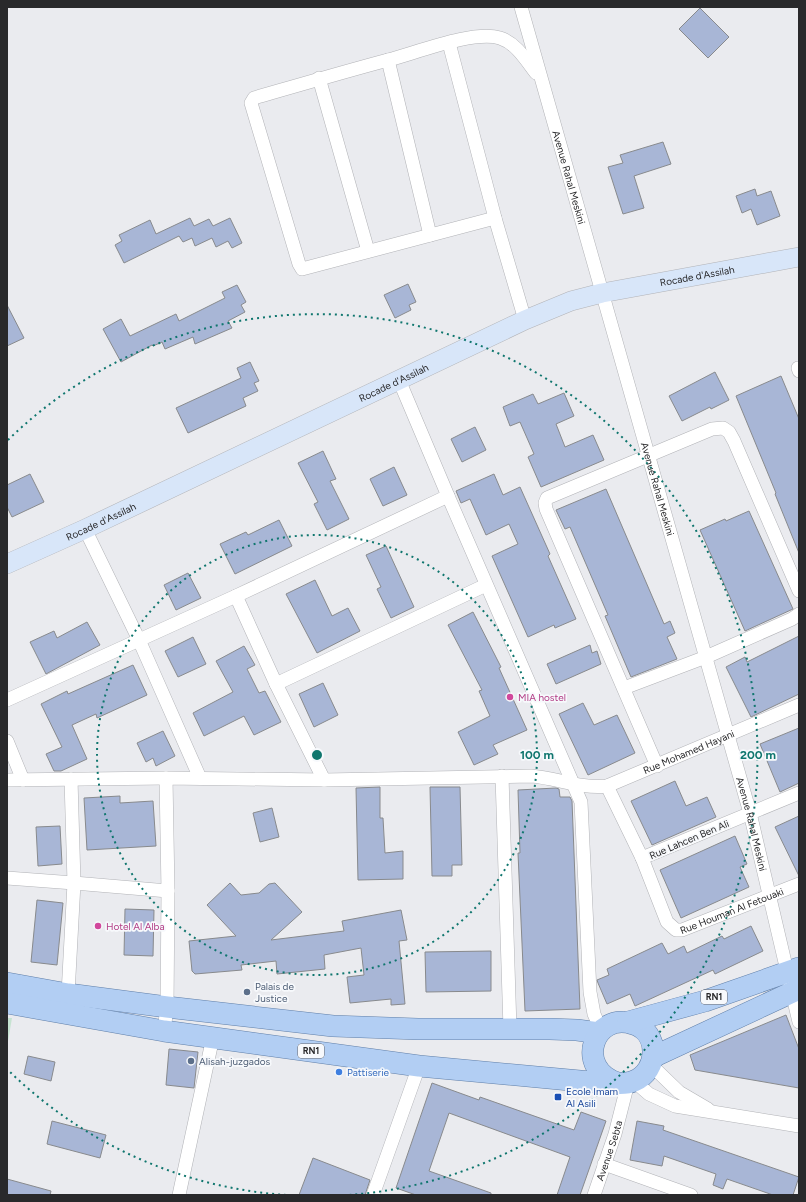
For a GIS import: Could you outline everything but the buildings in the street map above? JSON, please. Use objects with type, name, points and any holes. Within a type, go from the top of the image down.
[{"type":"main road","name":"RN1","points":[[7,983],[68,994],[166,1007],[333,1026],[418,1029],[577,1030],[600,1032],[614,1023],[628,1022],[794,980]]},
{"type":"main road","points":[[652,1061],[794,980]]},
{"type":"main road","name":"RN1","points":[[7,1002],[164,1030],[419,1066],[567,1081],[627,1082]]},
{"type":"main road","points":[[600,1032],[592,1050],[593,1059],[602,1074],[609,1080],[627,1082],[646,1072],[652,1061],[653,1049],[648,1034],[642,1029],[628,1022]]},
{"type":"street","name":"Avenue Rahal Meskini","points":[[521,7],[540,79],[750,812],[770,896],[794,980],[799,1022]]},
{"type":"street","points":[[496,218],[305,270],[300,267],[250,106],[254,98],[319,78],[449,42],[484,36],[499,38],[508,42],[520,52],[540,79]]},
{"type":"street","points":[[449,42],[525,320]]},
{"type":"street","points":[[388,60],[430,235]]},
{"type":"street","points":[[319,78],[368,252]]},
{"type":"street","name":"Rocade d'Assilah","points":[[7,564],[85,529],[525,320],[571,301],[602,293],[799,257]]},
{"type":"street","points":[[399,380],[486,585],[576,786],[581,802],[590,992],[594,1014],[600,1032]]},
{"type":"street","points":[[657,766],[545,504],[550,496],[718,427],[723,428],[729,432],[799,591]]},
{"type":"street","points":[[7,700],[236,596],[448,496]]},
{"type":"street","points":[[85,529],[139,640],[200,778]]},
{"type":"street","points":[[276,684],[486,585]]},
{"type":"street","points":[[236,596],[276,684],[324,780]]},
{"type":"street","points":[[624,688],[706,657],[792,619],[799,614]]},
{"type":"street","name":"Rue Mohamed Hayani","points":[[7,780],[200,778],[324,780],[502,776],[542,777],[576,786],[595,788],[607,786],[657,766],[799,705]]},
{"type":"street","points":[[7,741],[23,780]]},
{"type":"street","points":[[502,776],[510,1029]]},
{"type":"street","points":[[164,1030],[166,1007],[168,891],[166,778]]},
{"type":"street","points":[[68,994],[74,883],[70,780]]},
{"type":"street","points":[[607,786],[642,858]]},
{"type":"street","name":"Rue Lahcen Ben Ali","points":[[667,922],[642,858],[799,793]]},
{"type":"street","points":[[7,878],[168,891]]},
{"type":"street","name":"Rue Houman Al Fetouaki","points":[[667,922],[676,930],[682,930],[799,884]]},
{"type":"street","points":[[179,1195],[213,1037]]},
{"type":"street","points":[[652,1061],[679,1092],[713,1112]]},
{"type":"street","points":[[375,1195],[419,1066]]},
{"type":"street","points":[[627,1082],[660,1100],[692,1110],[799,1126]]},
{"type":"street","name":"Avenue Sebta","points":[[594,1195],[615,1134],[627,1082]]},
{"type":"street","points":[[604,1164],[691,1195]]},
{"type":"green space","points":[[7,1018],[12,1018],[7,1047]]},
{"type":"place","name":"MIA hostel","points":[[510,697]]},
{"type":"place","name":"Hotel Al Alba","points":[[98,926]]},
{"type":"place","name":"Palais de Justice","points":[[247,992]]},
{"type":"place","name":"Alisah-juzgados","points":[[191,1061]]},
{"type":"place","name":"Pattiserie","points":[[339,1072]]},
{"type":"place","name":"Ecole Imam Al Asili","points":[[558,1097]]}]
